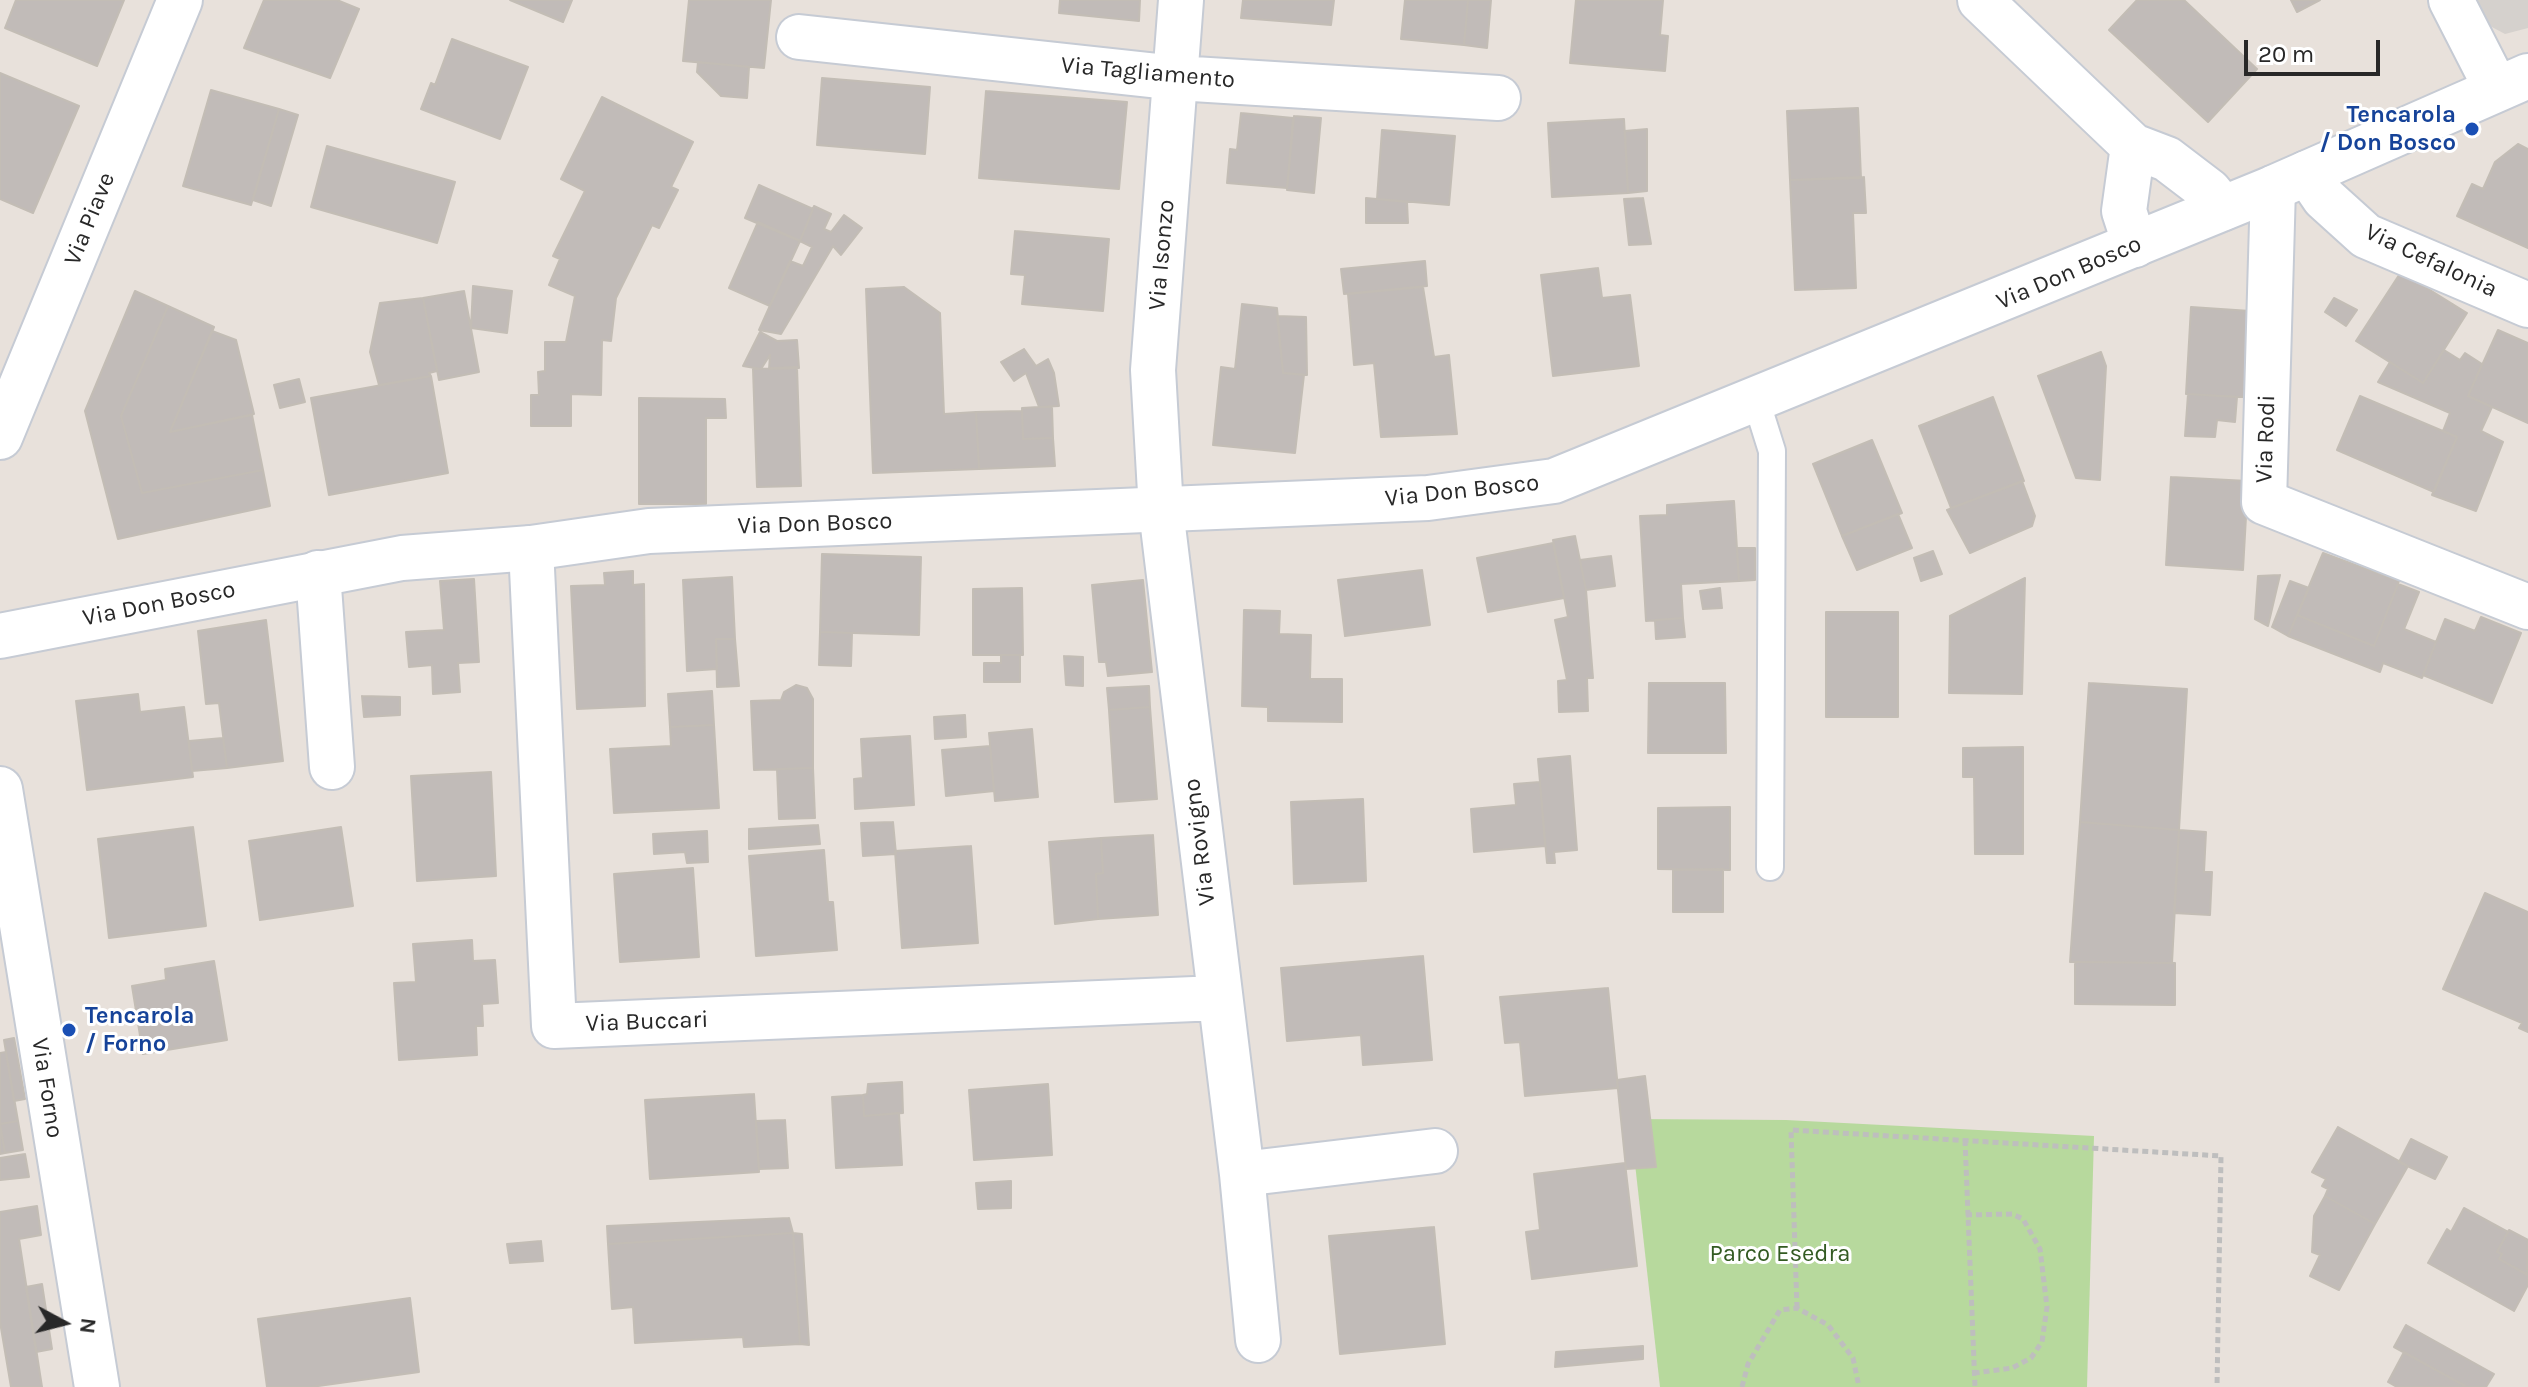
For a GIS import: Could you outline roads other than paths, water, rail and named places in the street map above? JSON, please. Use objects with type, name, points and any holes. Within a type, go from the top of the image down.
[{"type":"street","name":"Via Piave","points":[[0,437],[180,0]]},
{"type":"street","name":"Via Isonzo","points":[[1161,510],[1153,370],[1181,0]]},
{"type":"street","points":[[1980,0],[2133,146],[2167,159],[2209,191],[2223,208]]},
{"type":"street","points":[[2451,0],[2512,82]]},
{"type":"street","name":"Via Tagliamento","points":[[799,37],[1177,78],[1498,98]]},
{"type":"street","name":"Via Don Bosco","points":[[0,636],[402,558],[531,548],[649,531],[1428,498],[1554,481],[2135,245],[2512,82]]},
{"type":"street","points":[[2133,146],[2124,211],[2135,245]]},
{"type":"street","name":"Via Cefalonia","points":[[2290,180],[2324,198],[2366,236],[2528,305]]},
{"type":"street","name":"Via Rodi","points":[[2290,180],[2264,502],[2528,607]]},
{"type":"street","name":"Via Rovigno","points":[[1161,510],[1218,998],[1242,1174],[1258,1340]]},
{"type":"street","name":"Via Buccari","points":[[531,548],[554,1026],[1218,998]]},
{"type":"street","points":[[318,573],[332,767]]},
{"type":"street","name":"Via Forno","points":[[0,789],[17,1011],[97,1387]]},
{"type":"street","points":[[1242,1174],[1435,1151]]},
{"type":"lane","points":[[1756,400],[1772,451],[1770,867]]},
{"type":"place","name":"Tencarola / Don Bosco","points":[[2472,129]]},
{"type":"place","name":"Tencarola / Forno","points":[[69,1030]]},
{"type":"park label","name":"Parco Esedra","points":[[1780,1254]]}]
